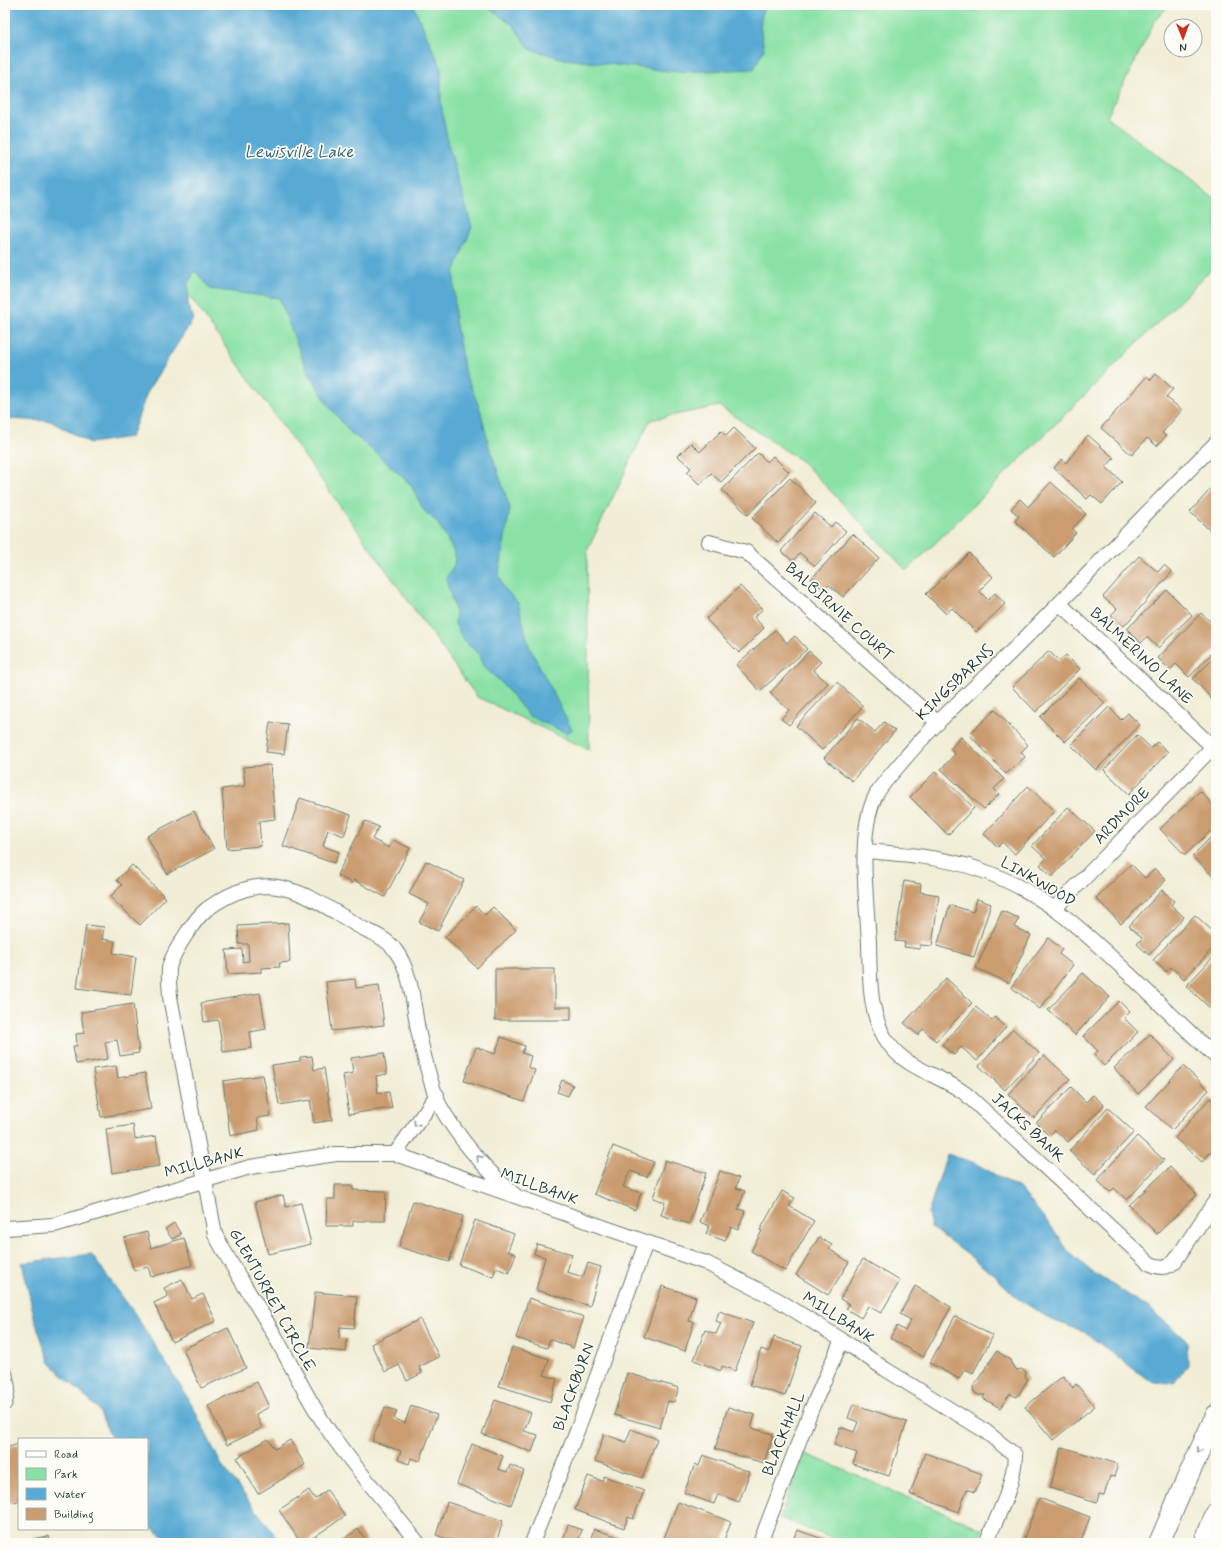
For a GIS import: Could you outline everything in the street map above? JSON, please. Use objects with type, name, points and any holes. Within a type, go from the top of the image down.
[{"type":"main road","points":[[1159,1543],[1216,1415]]},
{"type":"main road","points":[[1204,1543],[1216,1513]]},
{"type":"street","name":"KINGSBARNS","points":[[875,1012],[871,984],[865,851],[866,824],[875,795],[919,741],[1060,604],[1110,549],[1216,443]]},
{"type":"street","name":"BALBIRNIE COURT","points":[[709,542],[746,552],[938,723]]},
{"type":"street","name":"BALMERINO LANE","points":[[1060,604],[1214,748]]},
{"type":"street","name":"ARDMORE","points":[[1055,908],[1214,748]]},
{"type":"street","name":"LINKWOOD","points":[[865,851],[932,858],[978,869],[1016,886],[1055,908],[1078,926],[1216,1057]]},
{"type":"street","name":"GLENTURRET CIRCLE","points":[[418,1543],[337,1442],[306,1395],[275,1336],[232,1268],[215,1234],[203,1180],[170,998],[170,965],[178,949],[200,914],[236,891],[273,886],[289,888],[326,906],[384,940],[395,949],[408,974],[419,1031],[440,1104],[475,1154],[516,1196]]},
{"type":"street","name":"JACKS BANK","points":[[875,1012],[885,1038],[900,1057],[907,1063],[949,1082],[966,1094],[1148,1263],[1164,1267],[1172,1265],[1216,1200]]},
{"type":"street","points":[[395,1154],[437,1095]]},
{"type":"street","name":"MILLBANK","points":[[5,1228],[54,1225],[250,1167],[336,1154],[395,1154],[706,1263],[778,1300],[842,1340],[884,1369],[985,1430],[1015,1455],[1014,1470],[1010,1484],[986,1543]]},
{"type":"street","name":"BLACKBURN","points":[[532,1543],[577,1431],[646,1243]]},
{"type":"street","name":"BLACKHALL","points":[[760,1543],[811,1410],[842,1340]]},
{"type":"street","points":[[5,1374],[8,1388],[5,1403]]},
{"type":"green space","points":[[85,5],[1169,5],[1156,19],[1107,117],[1216,200],[1216,265],[907,571],[803,462],[719,406],[650,420],[587,551],[589,750],[477,697],[67,125]]},
{"type":"green space","points":[[804,1453],[982,1529],[977,1543],[844,1543],[780,1518]]},
{"type":"water","name":"Lewisville Lake","points":[[5,5],[413,5],[441,67],[441,103],[448,144],[472,227],[454,272],[455,320],[465,373],[480,409],[489,446],[510,508],[499,574],[503,587],[518,603],[529,646],[572,730],[566,733],[529,716],[501,682],[483,666],[478,653],[465,642],[455,624],[456,615],[446,578],[454,565],[455,557],[453,550],[437,522],[424,511],[411,485],[375,452],[351,433],[328,405],[305,365],[279,298],[210,289],[197,273],[193,272],[192,278],[188,282],[188,307],[194,318],[148,390],[131,437],[90,443],[50,421],[5,419]]},
{"type":"water","points":[[484,5],[764,5],[760,26],[764,49],[754,69],[677,72],[564,59],[530,49],[513,25]]},
{"type":"water","points":[[947,1154],[975,1163],[1020,1189],[1051,1226],[1069,1252],[1092,1272],[1149,1308],[1187,1341],[1188,1365],[1174,1383],[1151,1382],[1084,1332],[1052,1320],[1018,1299],[993,1274],[931,1227],[928,1213]]},
{"type":"water","points":[[91,1254],[135,1314],[191,1403],[221,1464],[281,1543],[172,1543],[148,1525],[148,1438],[112,1438],[98,1409],[50,1363],[35,1321],[22,1263]]},
{"type":"building","points":[[1156,374],[1173,389],[1166,397],[1182,410],[1162,433],[1166,436],[1157,446],[1147,438],[1132,455],[1101,428],[1147,376],[1151,380]]},
{"type":"building","points":[[734,428],[755,448],[721,482],[711,473],[700,485],[687,472],[691,468],[678,456],[691,443],[700,452],[721,431],[726,436]]},
{"type":"building","points":[[1088,435],[1114,458],[1106,467],[1122,482],[1102,504],[1091,495],[1087,499],[1054,468],[1062,459],[1066,463]]},
{"type":"building","points":[[758,453],[767,462],[773,456],[789,472],[748,515],[722,490]]},
{"type":"building","points":[[790,478],[816,503],[778,543],[752,518]]},
{"type":"building","points":[[1051,482],[1086,514],[1072,529],[1076,533],[1054,557],[1015,521],[1019,516],[1011,509],[1020,499],[1028,507]]},
{"type":"building","points":[[1216,483],[1216,536],[1190,512]]},
{"type":"building","points":[[815,513],[831,527],[835,522],[846,531],[815,566],[800,553],[793,561],[781,551]]},
{"type":"building","points":[[853,534],[879,558],[843,597],[829,585],[824,590],[811,579]]},
{"type":"building","points":[[969,553],[993,577],[979,591],[988,600],[995,593],[1005,604],[976,632],[952,608],[946,614],[926,594]]},
{"type":"building","points":[[1139,556],[1158,572],[1164,565],[1172,572],[1124,626],[1111,615],[1117,609],[1103,597]]},
{"type":"building","points":[[740,586],[763,609],[754,617],[764,628],[739,653],[706,619]]},
{"type":"building","points":[[1167,590],[1192,615],[1158,648],[1147,637],[1141,643],[1127,629]]},
{"type":"building","points":[[1201,613],[1216,627],[1216,649],[1189,677],[1176,664],[1170,670],[1158,658]]},
{"type":"building","points":[[775,630],[787,643],[795,636],[807,649],[760,691],[736,665]]},
{"type":"building","points":[[809,651],[821,662],[813,670],[828,683],[789,725],[781,719],[789,710],[770,693]]},
{"type":"building","points":[[1049,651],[1059,661],[1066,655],[1080,669],[1036,712],[1012,687]]},
{"type":"building","points":[[1216,656],[1216,703],[1193,679]]},
{"type":"building","points":[[1079,678],[1105,703],[1065,742],[1040,717]]},
{"type":"building","points":[[837,682],[863,706],[822,750],[796,726]]},
{"type":"building","points":[[1109,707],[1121,720],[1128,713],[1140,725],[1096,770],[1071,745]]},
{"type":"building","points":[[995,710],[1028,745],[1021,752],[1025,757],[1006,774],[969,734]]},
{"type":"building","points":[[858,718],[875,732],[884,722],[895,731],[852,781],[824,758]]},
{"type":"building","points":[[270,722],[288,724],[284,754],[266,752]]},
{"type":"building","points":[[1137,735],[1151,748],[1157,742],[1168,752],[1129,794],[1104,770]]},
{"type":"building","points":[[961,737],[1004,779],[994,789],[999,794],[984,809],[941,769],[955,754],[950,749]]},
{"type":"building","points":[[270,765],[275,819],[259,821],[261,846],[227,849],[222,789],[245,786],[243,767]]},
{"type":"building","points":[[936,771],[974,808],[948,835],[910,797]]},
{"type":"building","points":[[1028,786],[1054,811],[1015,854],[1002,842],[998,847],[984,834]]},
{"type":"building","points":[[1200,791],[1216,808],[1216,826],[1185,855],[1160,829]]},
{"type":"building","points":[[300,798],[351,815],[344,836],[328,830],[323,846],[339,852],[334,863],[283,846]]},
{"type":"building","points":[[1068,807],[1095,831],[1052,877],[1040,865],[1046,859],[1032,846]]},
{"type":"building","points":[[194,811],[214,849],[167,874],[147,836]]},
{"type":"building","points":[[365,821],[379,827],[372,839],[389,848],[393,840],[410,848],[385,897],[354,880],[352,883],[337,875]]},
{"type":"building","points":[[1216,832],[1216,879],[1192,856]]},
{"type":"building","points":[[426,861],[464,880],[438,931],[419,922],[429,904],[409,894]]},
{"type":"building","points":[[1131,864],[1145,878],[1155,869],[1166,880],[1121,924],[1096,898]]},
{"type":"building","points":[[132,865],[166,898],[140,925],[110,897],[122,885],[117,880]]},
{"type":"building","points":[[904,881],[921,884],[920,892],[939,895],[932,946],[920,945],[920,949],[904,947],[905,942],[895,941]]},
{"type":"building","points":[[1162,890],[1174,901],[1171,905],[1184,917],[1149,955],[1137,944],[1142,938],[1129,926]]},
{"type":"building","points":[[977,899],[991,904],[974,957],[937,946],[950,905],[973,912]]},
{"type":"building","points":[[476,906],[485,915],[493,907],[516,930],[477,968],[445,937]]},
{"type":"building","points":[[1002,911],[1019,918],[1014,927],[1031,935],[1009,983],[976,968]]},
{"type":"building","points":[[1195,915],[1216,934],[1216,945],[1184,979],[1171,967],[1166,972],[1153,960]]},
{"type":"building","points":[[288,923],[290,962],[279,963],[280,967],[262,968],[262,972],[228,974],[226,950],[242,949],[243,962],[249,961],[248,944],[239,944],[238,926]]},
{"type":"building","points":[[86,925],[104,927],[102,939],[115,941],[113,953],[136,957],[131,995],[77,988]]},
{"type":"building","points":[[1048,938],[1062,949],[1059,954],[1073,965],[1040,1009],[1011,987]]},
{"type":"building","points":[[1216,954],[1216,1006],[1212,1010],[1186,986]]},
{"type":"building","points":[[495,969],[555,969],[555,1007],[571,1007],[571,1020],[495,1020]]},
{"type":"building","points":[[1083,973],[1110,997],[1075,1035],[1048,1010]]},
{"type":"building","points":[[946,978],[972,1003],[936,1041],[923,1029],[918,1035],[904,1023]]},
{"type":"building","points":[[355,979],[356,988],[379,985],[384,1025],[332,1031],[326,982]]},
{"type":"building","points":[[260,993],[266,1029],[250,1032],[252,1048],[223,1052],[218,1020],[204,1022],[201,1003]]},
{"type":"building","points":[[1119,1001],[1130,1012],[1124,1018],[1138,1032],[1104,1066],[1094,1055],[1098,1051],[1083,1036]]},
{"type":"building","points":[[133,1004],[139,1053],[120,1056],[117,1040],[105,1042],[108,1059],[76,1064],[73,1046],[77,1046],[76,1034],[84,1033],[81,1012]]},
{"type":"building","points":[[976,1007],[992,1021],[995,1017],[1006,1027],[977,1061],[961,1047],[954,1055],[942,1045]]},
{"type":"building","points":[[1013,1029],[1039,1053],[1005,1090],[979,1066]]},
{"type":"building","points":[[1150,1034],[1174,1060],[1138,1094],[1114,1068]]},
{"type":"building","points":[[501,1037],[525,1046],[522,1053],[531,1056],[528,1067],[535,1070],[524,1101],[464,1081],[476,1047],[495,1054]]},
{"type":"building","points":[[384,1053],[387,1074],[376,1076],[378,1093],[389,1092],[392,1108],[349,1114],[343,1075],[353,1073],[351,1058]]},
{"type":"building","points":[[1044,1055],[1070,1079],[1034,1118],[1008,1094]]},
{"type":"building","points":[[312,1056],[314,1070],[324,1068],[332,1120],[314,1123],[310,1100],[279,1105],[272,1065],[300,1061],[300,1057]]},
{"type":"building","points":[[116,1066],[118,1078],[145,1073],[151,1109],[101,1117],[93,1069]]},
{"type":"building","points":[[1183,1066],[1209,1090],[1172,1130],[1146,1106]]},
{"type":"building","points":[[263,1075],[271,1116],[257,1118],[259,1130],[230,1136],[223,1081]]},
{"type":"building","points":[[562,1080],[573,1085],[568,1096],[557,1092]]},
{"type":"building","points":[[1071,1087],[1086,1102],[1093,1095],[1104,1105],[1068,1142],[1055,1130],[1049,1136],[1036,1123]]},
{"type":"building","points":[[1210,1098],[1216,1103],[1216,1146],[1202,1162],[1175,1138]]},
{"type":"building","points":[[1108,1108],[1134,1132],[1095,1174],[1069,1151]]},
{"type":"building","points":[[133,1125],[135,1139],[156,1136],[160,1166],[112,1173],[106,1129]]},
{"type":"building","points":[[1137,1136],[1164,1160],[1127,1200],[1114,1188],[1110,1192],[1097,1180]]},
{"type":"building","points":[[613,1146],[654,1162],[647,1177],[630,1171],[623,1187],[641,1193],[635,1210],[594,1194]]},
{"type":"building","points":[[665,1160],[706,1173],[689,1224],[661,1215],[665,1202],[653,1198]]},
{"type":"building","points":[[1170,1167],[1197,1195],[1157,1234],[1129,1205]]},
{"type":"building","points":[[720,1171],[739,1178],[736,1188],[745,1191],[738,1209],[745,1211],[738,1230],[731,1227],[725,1241],[706,1234],[709,1226],[700,1222]]},
{"type":"building","points":[[335,1185],[353,1185],[353,1190],[386,1191],[385,1221],[353,1221],[353,1226],[326,1226],[327,1199],[335,1199]]},
{"type":"building","points":[[782,1191],[795,1198],[789,1206],[814,1221],[785,1271],[751,1251],[762,1231],[760,1230]]},
{"type":"building","points":[[283,1195],[286,1207],[301,1203],[311,1244],[268,1254],[255,1202]]},
{"type":"building","points":[[413,1201],[463,1216],[449,1262],[399,1247]]},
{"type":"building","points":[[475,1220],[514,1234],[508,1251],[516,1254],[509,1273],[496,1268],[493,1277],[459,1265]]},
{"type":"building","points":[[174,1223],[181,1234],[172,1239],[165,1229]]},
{"type":"building","points":[[147,1232],[151,1248],[184,1238],[192,1265],[151,1277],[148,1267],[134,1271],[124,1238]]},
{"type":"building","points":[[819,1237],[832,1245],[829,1249],[849,1262],[828,1295],[796,1275]]},
{"type":"building","points":[[537,1244],[572,1254],[567,1272],[583,1277],[588,1263],[601,1267],[590,1306],[536,1290],[545,1257],[534,1254]]},
{"type":"building","points":[[863,1259],[900,1281],[881,1313],[868,1306],[861,1318],[846,1309],[849,1304],[840,1299]]},
{"type":"building","points":[[182,1279],[192,1299],[203,1294],[216,1321],[172,1342],[154,1303],[168,1296],[164,1288]]},
{"type":"building","points":[[662,1286],[696,1297],[689,1321],[694,1322],[685,1351],[644,1337]]},
{"type":"building","points":[[915,1286],[951,1307],[923,1357],[890,1338],[897,1326],[905,1331],[911,1320],[900,1314]]},
{"type":"building","points":[[315,1292],[357,1296],[354,1328],[340,1327],[339,1338],[347,1339],[346,1352],[309,1348]]},
{"type":"building","points":[[529,1298],[584,1317],[573,1348],[550,1339],[547,1348],[516,1338]]},
{"type":"building","points":[[719,1311],[753,1323],[735,1371],[722,1366],[721,1371],[694,1360],[705,1330],[716,1334],[721,1323],[716,1321]]},
{"type":"building","points":[[955,1316],[993,1336],[973,1373],[965,1369],[959,1379],[930,1363]]},
{"type":"building","points":[[420,1319],[439,1357],[419,1367],[422,1373],[407,1381],[399,1365],[385,1372],[371,1344]]},
{"type":"building","points":[[228,1328],[246,1368],[201,1388],[183,1349]]},
{"type":"building","points":[[774,1337],[802,1346],[785,1396],[750,1385],[761,1349],[769,1352]]},
{"type":"building","points":[[512,1347],[549,1359],[544,1375],[557,1379],[550,1402],[499,1386]]},
{"type":"building","points":[[997,1351],[1010,1360],[1012,1365],[1017,1370],[1021,1369],[1026,1372],[1025,1377],[1028,1379],[1017,1397],[1010,1394],[1000,1408],[983,1398],[985,1395],[979,1395],[974,1392],[973,1387]]},
{"type":"building","points":[[627,1373],[679,1388],[674,1402],[668,1401],[660,1428],[614,1415]]},
{"type":"building","points":[[1063,1376],[1073,1388],[1076,1384],[1095,1406],[1053,1440],[1025,1407]]},
{"type":"building","points":[[257,1382],[269,1407],[256,1414],[262,1428],[227,1445],[208,1406]]},
{"type":"building","points":[[495,1400],[531,1413],[524,1431],[538,1435],[532,1452],[482,1434]]},
{"type":"building","points":[[853,1404],[907,1422],[889,1476],[853,1464],[857,1453],[834,1445],[840,1427],[854,1432],[858,1422],[848,1418]]},
{"type":"building","points":[[411,1406],[437,1415],[420,1461],[411,1458],[409,1464],[398,1460],[401,1451],[372,1441],[385,1407],[397,1411],[394,1419],[405,1423]]},
{"type":"building","points":[[728,1407],[755,1415],[751,1428],[773,1434],[764,1463],[715,1449]]},
{"type":"building","points":[[631,1429],[657,1439],[642,1478],[595,1461],[604,1434],[626,1442]]},
{"type":"building","points":[[268,1439],[275,1449],[290,1440],[305,1465],[258,1494],[237,1458]]},
{"type":"building","points":[[18,1444],[18,1501],[5,1504],[5,1448]]},
{"type":"building","points":[[472,1444],[503,1456],[498,1469],[507,1472],[510,1465],[524,1471],[511,1505],[457,1484]]},
{"type":"building","points":[[1062,1447],[1118,1464],[1114,1477],[1110,1476],[1104,1495],[1099,1494],[1097,1502],[1050,1488]]},
{"type":"building","points":[[925,1453],[982,1474],[975,1492],[967,1489],[959,1512],[910,1494]]},
{"type":"building","points":[[703,1455],[750,1472],[739,1502],[718,1494],[714,1504],[684,1493],[695,1464],[699,1466]]},
{"type":"building","points":[[588,1476],[602,1481],[604,1476],[644,1491],[633,1519],[628,1517],[624,1528],[575,1510]]},
{"type":"building","points":[[309,1490],[315,1499],[327,1490],[345,1516],[305,1543],[301,1543],[279,1510]]},
{"type":"building","points":[[1039,1498],[1090,1517],[1080,1543],[1038,1543],[1024,1538]]},
{"type":"building","points":[[447,1502],[503,1521],[496,1543],[459,1543],[436,1535]]},
{"type":"building","points":[[678,1502],[731,1522],[723,1543],[667,1543],[663,1541]]},
{"type":"building","points":[[568,1525],[582,1530],[579,1538],[590,1541],[594,1529],[625,1539],[624,1543],[562,1543]]},
{"type":"building","points":[[358,1529],[368,1543],[339,1543]]},
{"type":"building","points":[[797,1530],[834,1543],[792,1543]]},
{"type":"building","points":[[49,1536],[51,1543],[33,1543],[32,1539]]}]
